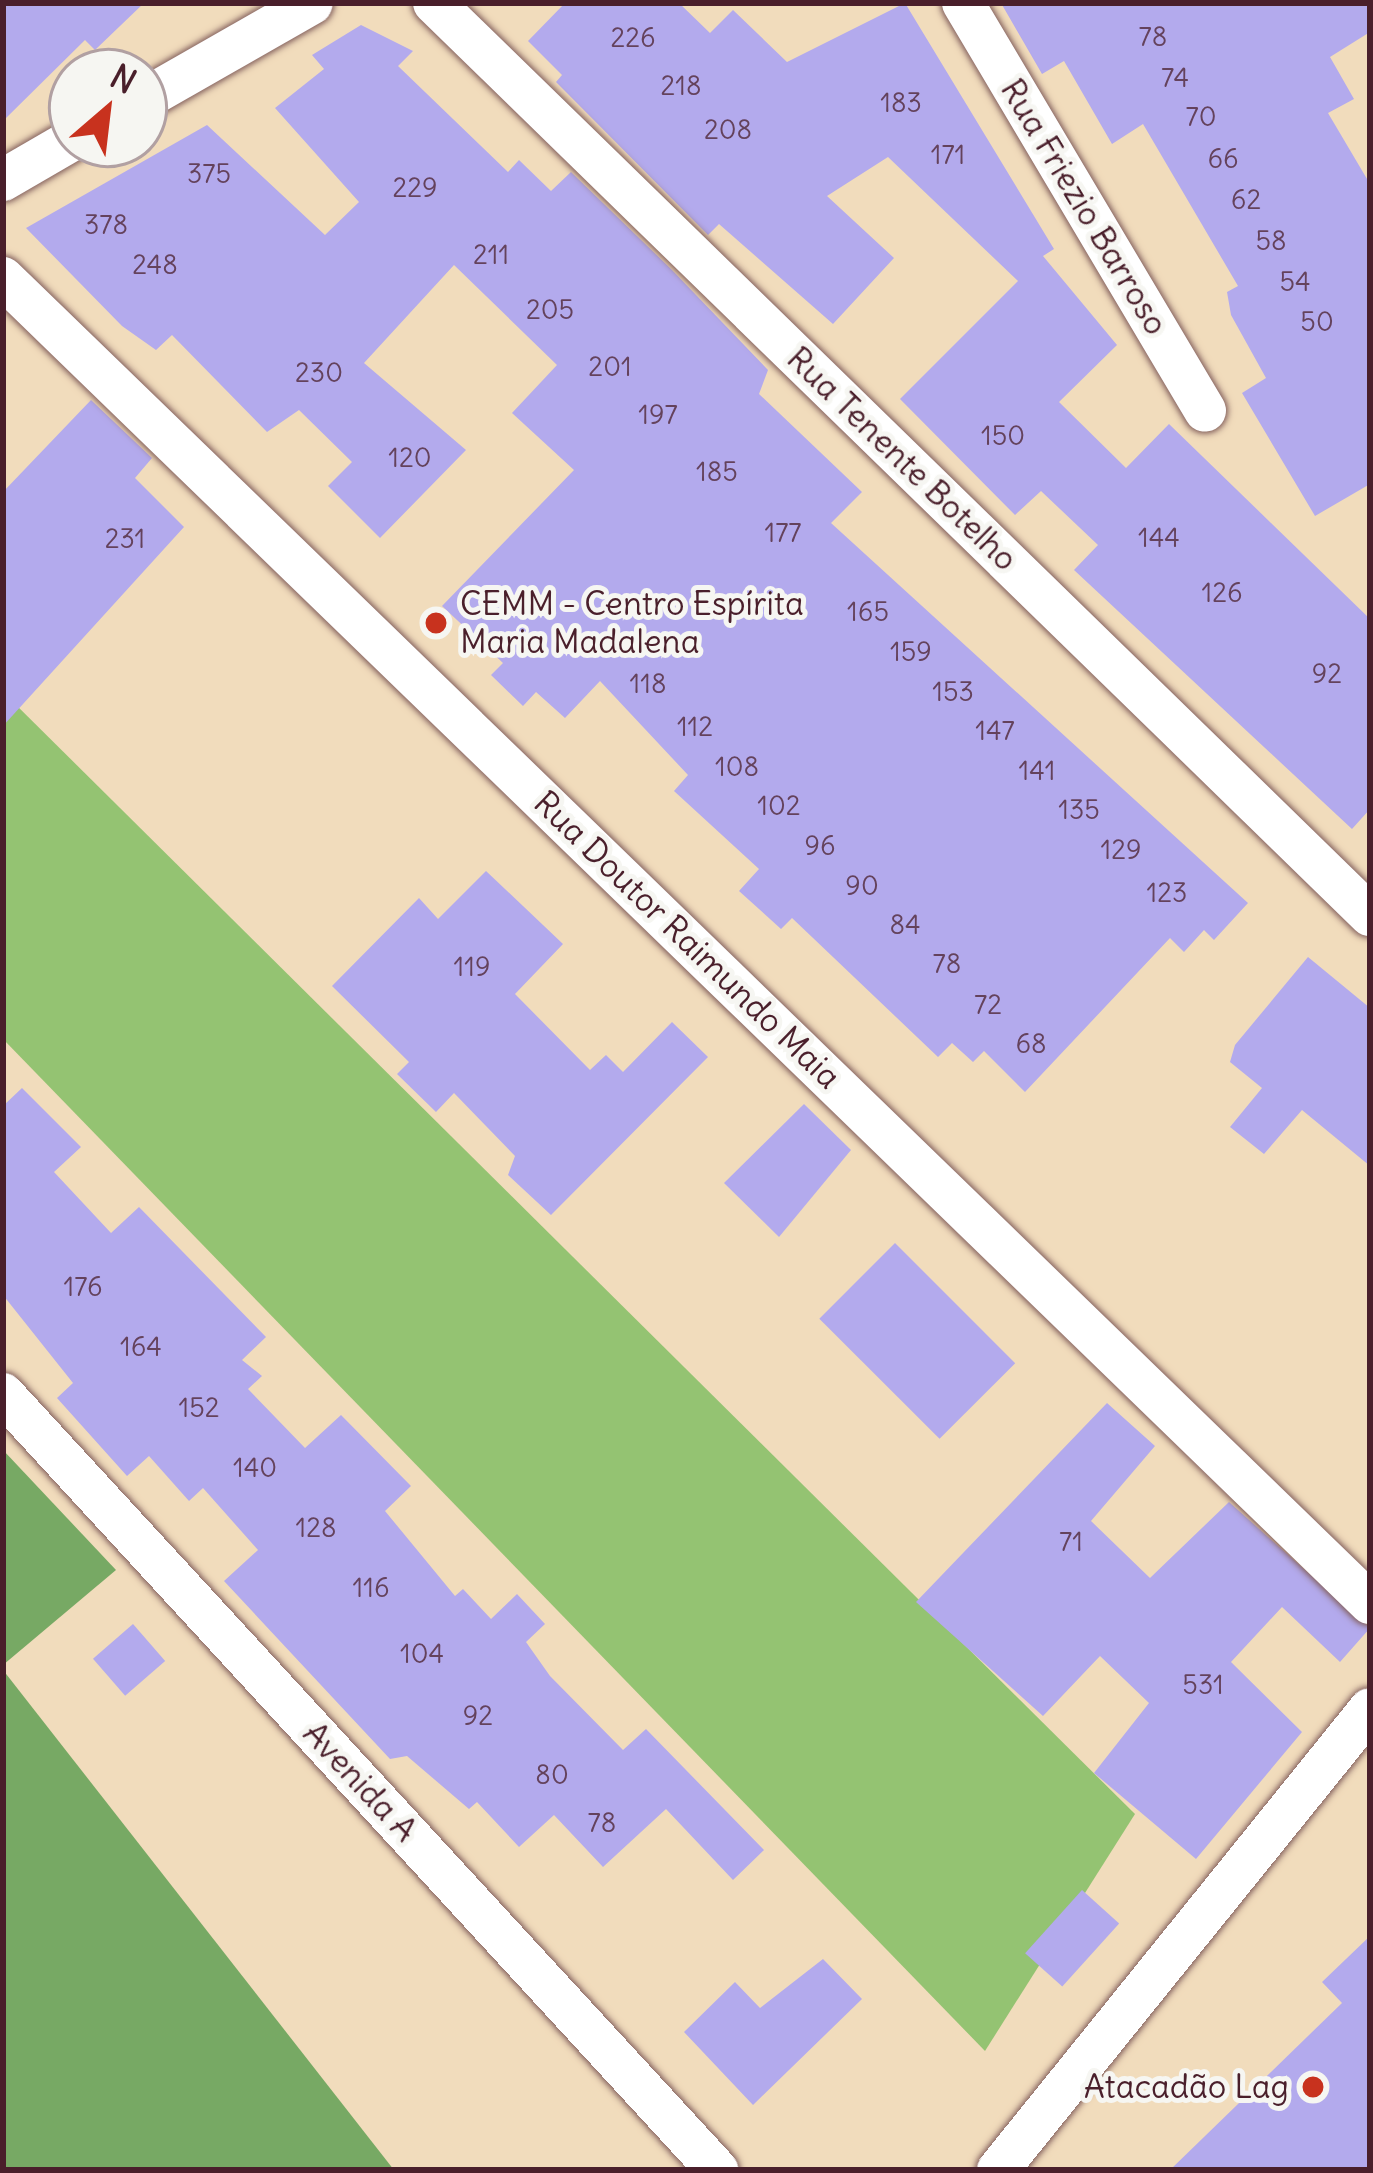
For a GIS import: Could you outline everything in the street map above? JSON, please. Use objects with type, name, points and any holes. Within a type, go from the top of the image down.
[{"type":"street","points":[[168,85],[312,3]]},
{"type":"street","name":"Rua Tenente Botelho","points":[[434,3],[1370,915]]},
{"type":"street","name":"Rua Friezio Barroso","points":[[963,3],[1205,411]]},
{"type":"street","points":[[3,180],[48,154]]},
{"type":"street","name":"Rua Doutor Raimundo Maia","points":[[3,278],[1370,1603]]},
{"type":"street","name":"Avenida A","points":[[3,1394],[717,2170]]},
{"type":"street","points":[[998,2170],[1370,1709]]},
{"type":"green space","points":[[3,692],[1135,1814],[985,2051],[3,1039]]},
{"type":"green space","points":[[3,1450],[116,1570],[3,1665]]},
{"type":"green space","points":[[3,1670],[394,2170],[3,2170]]},
{"type":"building","points":[[3,3],[144,3],[97,48],[85,40],[77,48],[48,48],[48,77],[3,121]]},
{"type":"building","points":[[565,3],[679,3],[710,33],[733,10],[787,62],[905,3],[1054,249],[1043,256],[1117,345],[1059,402],[1126,468],[1169,424],[1370,619],[1370,809],[1352,829],[1074,570],[1098,545],[1041,491],[1015,515],[900,399],[1018,281],[888,157],[827,196],[894,258],[833,324],[719,224],[708,235],[556,82],[562,75],[528,41]]},
{"type":"building","points":[[1001,3],[1370,3],[1370,32],[1330,57],[1354,99],[1328,113],[1370,184],[1370,484],[1315,516],[1242,393],[1266,378],[1231,315],[1227,292],[1238,286],[1143,124],[1112,144],[1064,61],[1042,74]]},
{"type":"building","points":[[361,25],[413,51],[398,66],[508,172],[519,160],[551,191],[571,172],[672,270],[768,370],[759,394],[862,492],[831,523],[1248,903],[1214,940],[1204,930],[1184,952],[1170,938],[1025,1092],[984,1051],[973,1062],[952,1043],[938,1057],[792,918],[781,929],[739,891],[759,869],[674,791],[688,775],[600,681],[565,718],[536,692],[523,706],[491,675],[503,663],[442,606],[574,470],[512,413],[557,365],[454,265],[364,363],[466,450],[380,538],[328,486],[352,462],[299,410],[267,432],[172,335],[156,350],[122,326],[26,228],[131,168],[168,168],[168,147],[207,125],[325,235],[359,202],[275,108],[324,69],[312,55]]},
{"type":"building","points":[[91,400],[152,458],[135,478],[184,527],[3,726],[3,492]]},
{"type":"building","points":[[486,871],[563,944],[515,994],[590,1070],[606,1055],[623,1072],[672,1022],[708,1057],[551,1215],[508,1175],[515,1156],[454,1093],[436,1112],[397,1074],[409,1062],[332,986],[419,898],[438,919]]},
{"type":"building","points":[[1308,957],[1370,1008],[1370,1166],[1302,1110],[1264,1154],[1230,1127],[1262,1088],[1230,1062],[1235,1045]]},
{"type":"building","points":[[22,1088],[81,1147],[54,1172],[111,1233],[139,1207],[266,1337],[242,1360],[262,1376],[248,1389],[305,1448],[341,1415],[411,1486],[385,1511],[455,1596],[463,1589],[491,1619],[517,1594],[545,1624],[526,1642],[550,1676],[623,1750],[646,1729],[764,1850],[733,1880],[666,1809],[603,1867],[554,1815],[519,1847],[477,1802],[469,1809],[407,1756],[390,1759],[224,1581],[258,1550],[203,1488],[189,1501],[149,1456],[127,1476],[57,1398],[73,1383],[3,1295],[3,1106]]},
{"type":"building","points":[[804,1104],[851,1150],[779,1237],[724,1183]]},
{"type":"building","points":[[895,1243],[1015,1363],[940,1439],[819,1319]]},
{"type":"building","points":[[1107,1403],[1155,1446],[1091,1521],[1150,1578],[1229,1502],[1370,1628],[1340,1662],[1282,1607],[1231,1662],[1302,1732],[1196,1859],[1094,1773],[1149,1703],[1100,1656],[1043,1716],[916,1602]]},
{"type":"building","points":[[133,1624],[165,1661],[125,1696],[93,1659]]},
{"type":"building","points":[[1082,1890],[1119,1923],[1062,1987],[1025,1953]]},
{"type":"building","name":"Atacadão Lag","points":[[1370,1936],[1370,2170],[1170,2170],[1342,2003],[1322,1982]]},
{"type":"building","points":[[823,1959],[862,1999],[753,2105],[684,2032],[735,1982],[760,2008]]},
{"type":"place","name":"CEMM - Centro Espírita Maria Madalena","points":[[436,623]]},
{"type":"place","name":"Atacadão Lag","points":[[1313,2087]]}]
